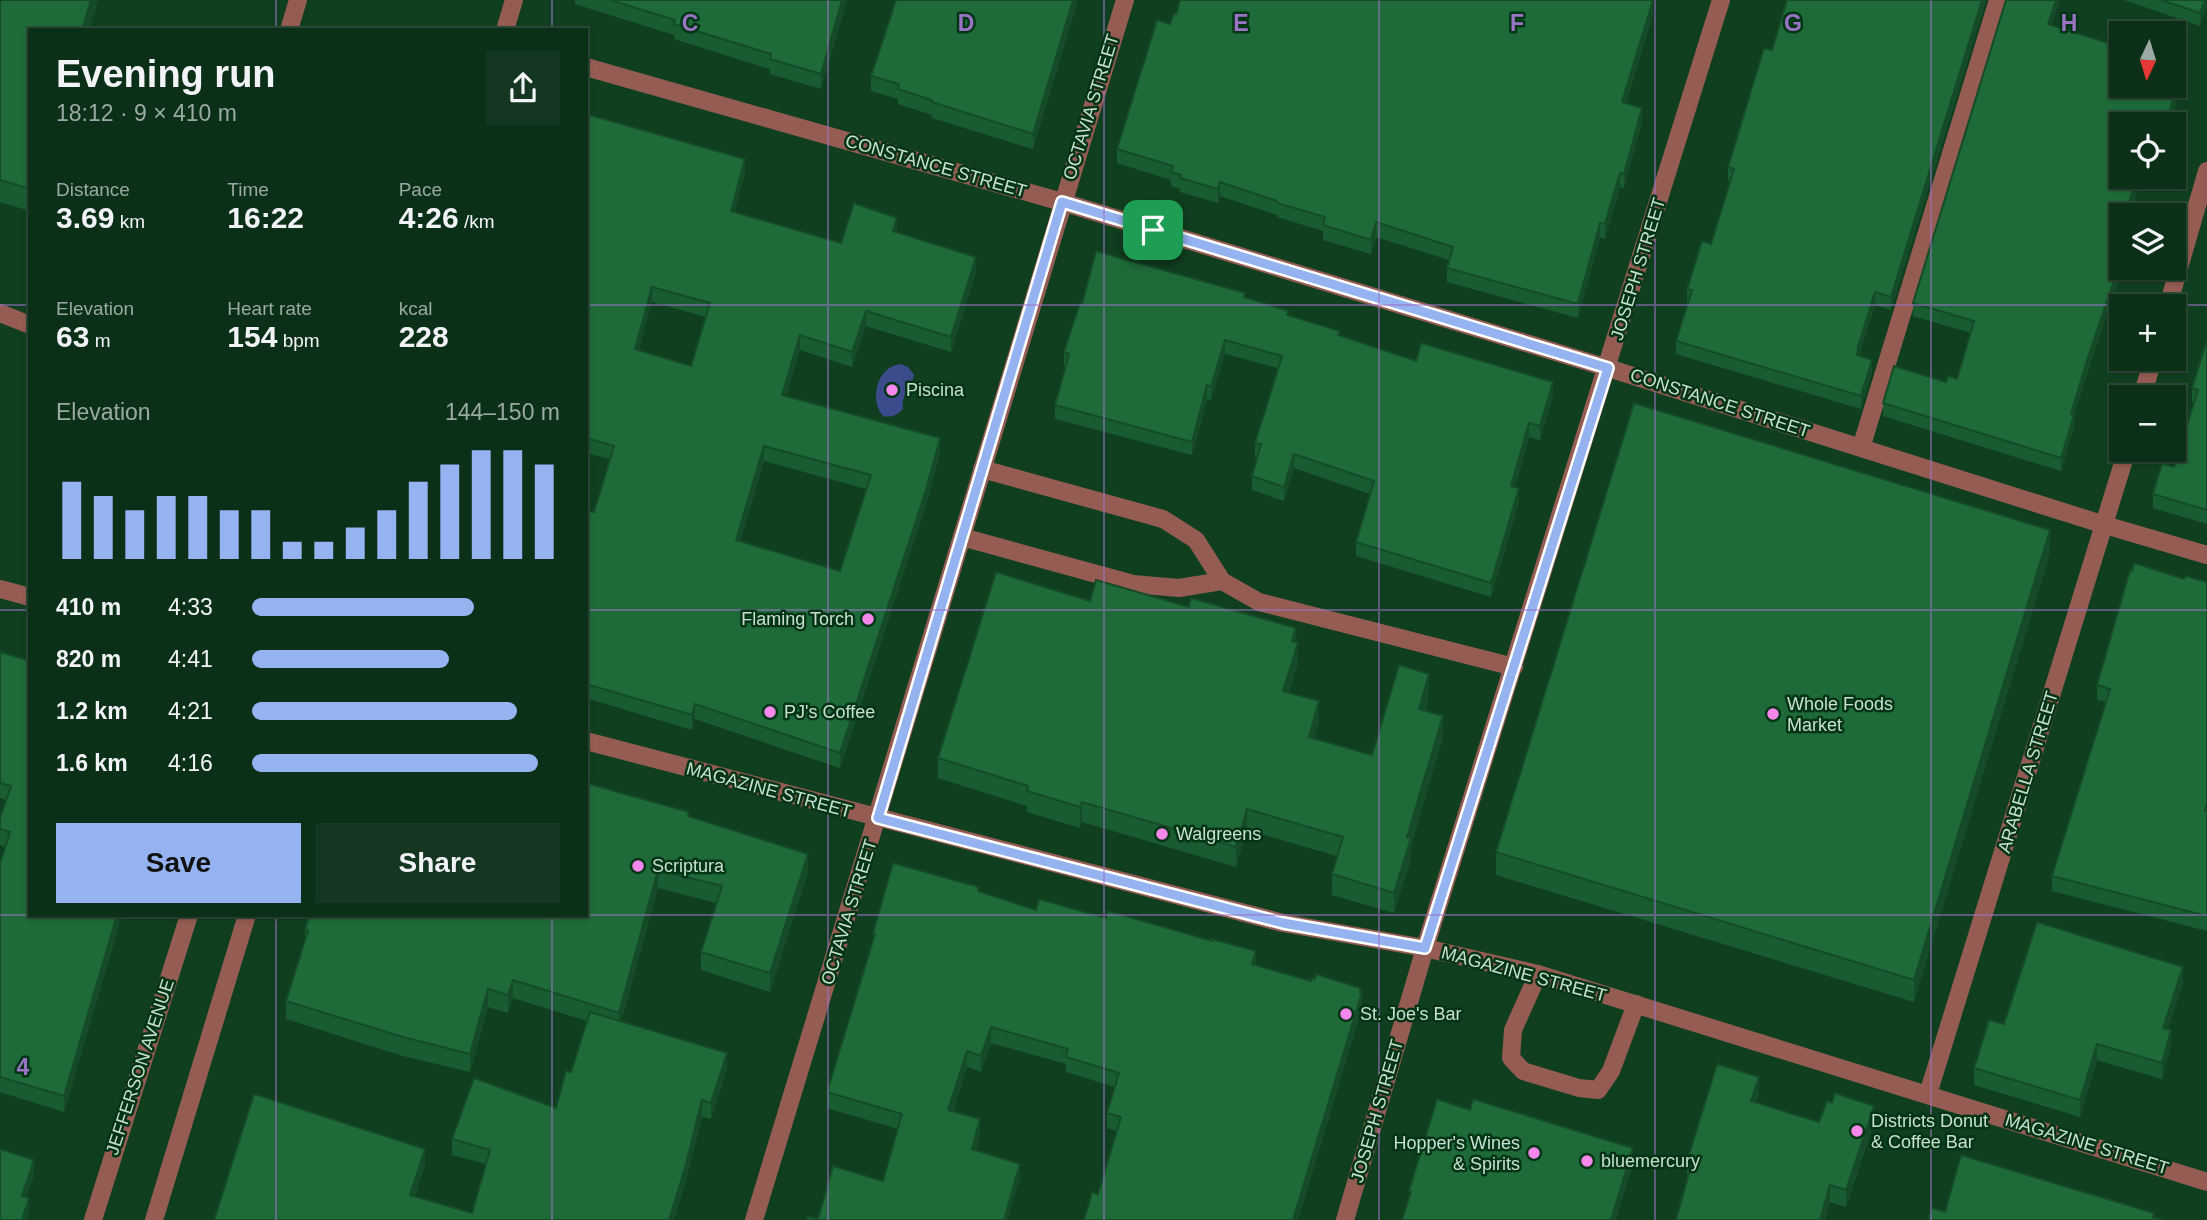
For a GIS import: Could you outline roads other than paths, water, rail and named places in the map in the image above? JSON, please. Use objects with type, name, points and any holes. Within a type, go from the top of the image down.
[{"type":"street","points":[[290,28],[298,0]]},
{"type":"street","points":[[506,28],[514,0]]},
{"type":"street","name":"OCTAVIA STREET","points":[[754,1220],[1125,0]]},
{"type":"street","name":"JOSEPH STREET","points":[[1346,1220],[1425,948],[1721,0]]},
{"type":"street","points":[[1861,448],[1998,0]]},
{"type":"street","name":"CONSTANCE STREET","points":[[588,67],[1062,202],[1608,368],[2207,555]]},
{"type":"street","points":[[2171,294],[2207,172]]},
{"type":"street","points":[[0,313],[28,324]]},
{"type":"street","name":"ARABELLA STREET","points":[[1928,1094],[2123,462]]},
{"type":"street","points":[[982,468],[1163,519],[1196,540],[1222,581],[1259,602],[1514,667]]},
{"type":"street","points":[[962,537],[1133,584],[1179,588],[1222,581]]},
{"type":"street","points":[[0,589],[28,596]]},
{"type":"street","name":"MAGAZINE STREET","points":[[588,742],[1283,923],[1425,948],[1538,974],[2207,1182]]},
{"type":"street","name":"JEFFERSON AVENUE","points":[[93,1220],[188,917]]},
{"type":"street","points":[[154,1220],[246,917]]},
{"type":"street","points":[[1538,974],[1513,1030],[1511,1058],[1523,1072],[1579,1088],[1598,1090],[1611,1071],[1636,1004]]},
{"type":"water","name":"Piscina","points":[[900,364],[908,367],[914,375],[913,380],[903,399],[903,409],[894,416],[883,416],[877,402],[878,385],[886,371]]},
{"type":"place","name":"Piscina","points":[[892,390]]},
{"type":"place","name":"Flaming Torch","points":[[868,619]]},
{"type":"place","name":"PJ's Coffee","points":[[770,712]]},
{"type":"place","name":"Whole Foods Market","points":[[1773,714]]},
{"type":"place","name":"Walgreens","points":[[1162,834]]},
{"type":"place","name":"Scriptura","points":[[638,866]]},
{"type":"place","name":"St. Joe's Bar","points":[[1346,1014]]},
{"type":"place","name":"Districts Donut & Coffee Bar","points":[[1857,1131]]},
{"type":"place","name":"Hopper's Wines & Spirits","points":[[1534,1153]]},
{"type":"place","name":"bluemercury","points":[[1587,1161]]}]
